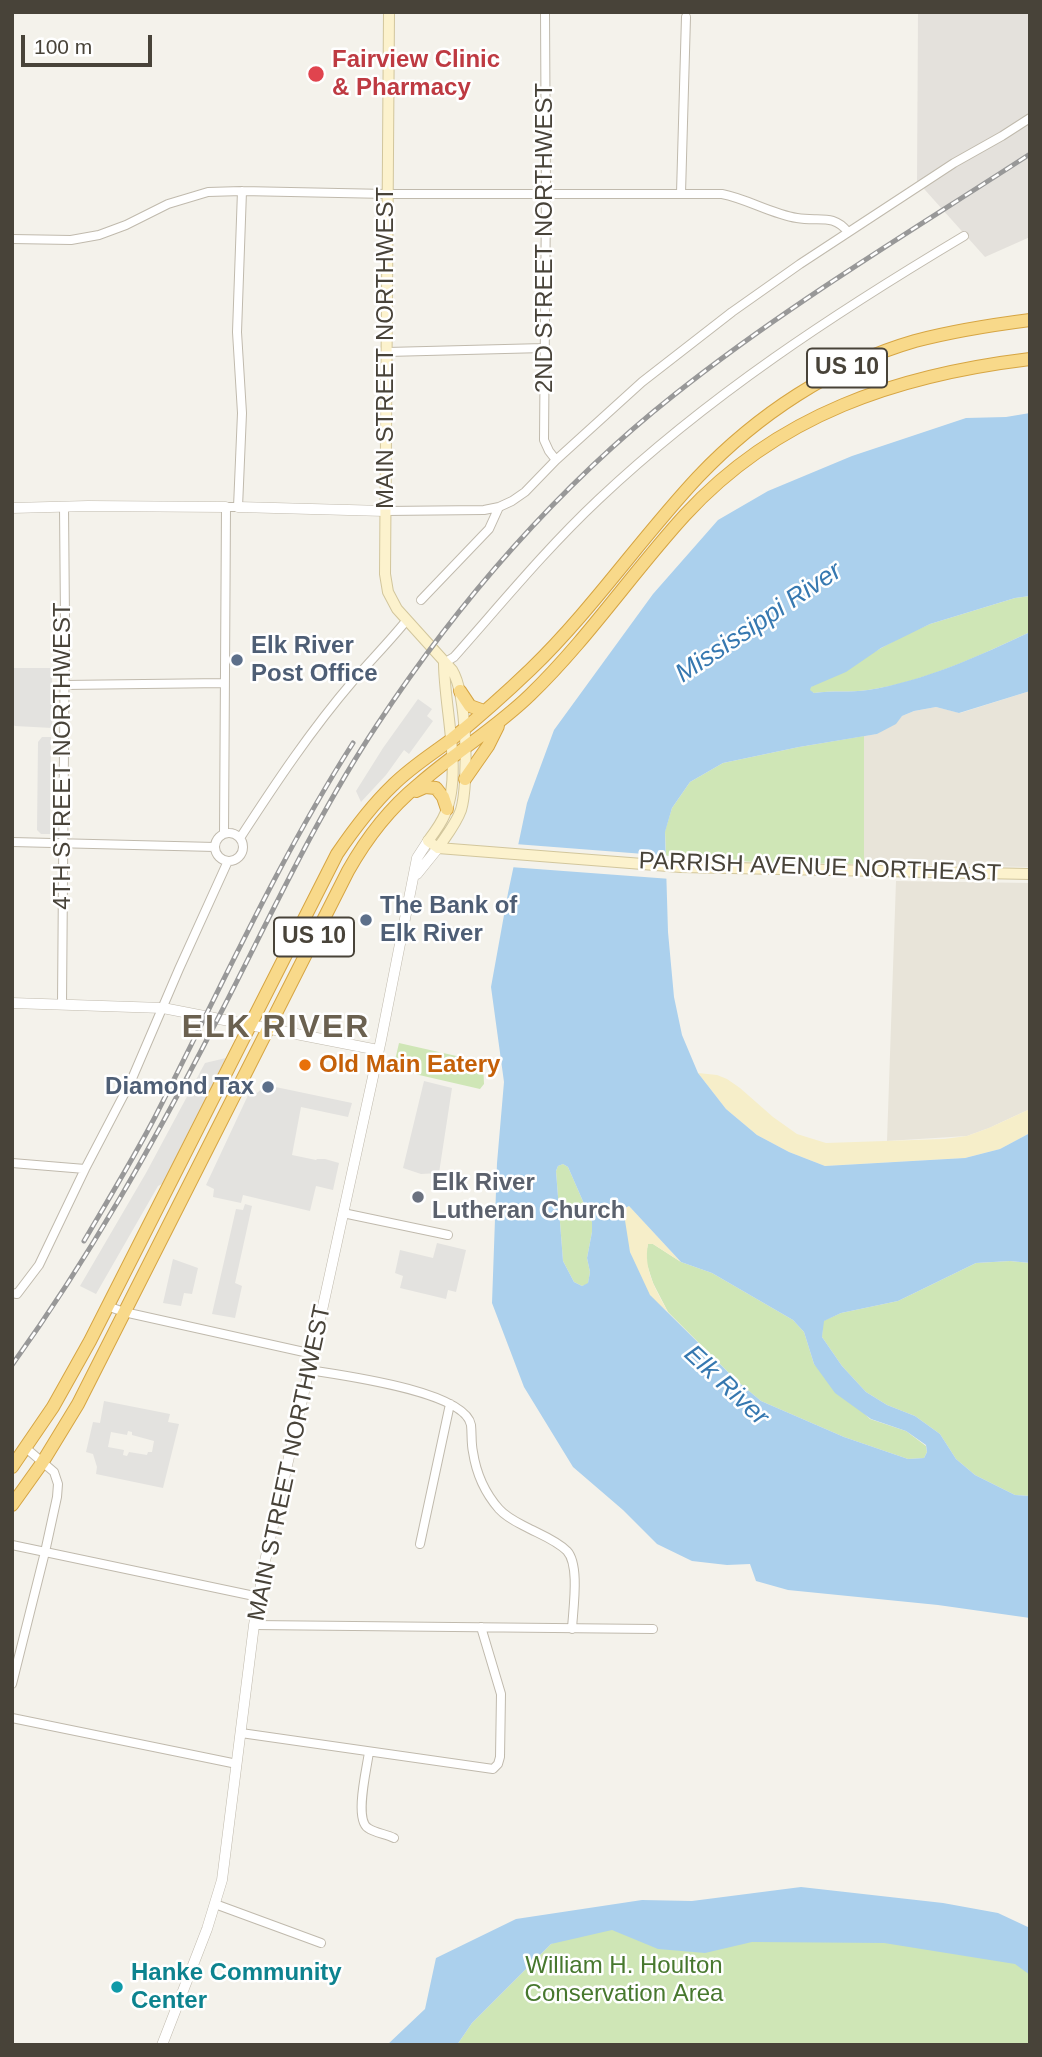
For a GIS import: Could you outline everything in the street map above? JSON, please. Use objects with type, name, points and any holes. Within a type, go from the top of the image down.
[{"type":"highway","name":"US 10","points":[[12,1467],[27,1449],[53,1407],[107,1306],[332,864],[375,803],[396,782],[463,729],[523,676],[571,626],[681,496],[744,433],[798,394],[839,371],[890,350],[967,329],[1030,320]]},
{"type":"highway","name":"US 10","points":[[12,1505],[42,1463],[78,1404],[354,860],[385,817],[406,795],[499,723],[554,671],[687,513],[736,468],[765,447],[820,415],[877,391],[938,374],[1030,359]]},
{"type":"highway","points":[[460,691],[470,706],[484,711]]},
{"type":"highway","points":[[465,779],[488,746],[499,723]]},
{"type":"highway","points":[[406,795],[430,786],[440,791],[447,809]]},
{"type":"main road","name":"MAIN STREET NORTHWEST","points":[[389,12],[386,583],[397,609],[452,670],[457,677],[460,691],[465,749],[461,811],[438,848]]},
{"type":"main road","name":"MAIN STREET NORTHWEST","points":[[428,841],[447,809],[452,774],[444,663]]},
{"type":"main road","points":[[453,825],[454,837],[463,850]]},
{"type":"main road","points":[[428,841],[438,848]]},
{"type":"main road","name":"PARRISH AVENUE NORTHEAST","points":[[438,848],[681,867],[1030,874]]},
{"type":"street","name":"2ND STREET NORTHWEST","points":[[545,12],[547,194],[544,440],[556,460]]},
{"type":"street","points":[[681,194],[686,17]]},
{"type":"street","points":[[12,508],[238,507],[385,511],[484,510],[499,507],[525,492],[556,460],[670,359],[848,232],[954,163],[1030,118]]},
{"type":"street","points":[[238,507],[242,413],[237,332],[242,191]]},
{"type":"street","points":[[12,239],[85,239],[126,225],[168,204],[195,195],[242,191],[722,194],[796,218],[834,220],[842,223],[848,232]]},
{"type":"street","points":[[444,663],[454,657],[574,523],[679,428],[757,369],[964,236]]},
{"type":"street","points":[[387,352],[544,348]]},
{"type":"street","points":[[224,834],[226,507]]},
{"type":"street","points":[[421,600],[489,529],[499,507]]},
{"type":"street","name":"4TH STREET NORTHWEST","points":[[62,1004],[64,508]]},
{"type":"street","points":[[240,838],[279,778],[327,713],[407,621]]},
{"type":"street","points":[[64,685],[224,682]]},
{"type":"street","points":[[230,833],[240,838],[243,850],[240,856],[228,861],[219,856],[215,847],[216,841],[224,834],[230,833]]},
{"type":"street","name":"MAIN STREET NORTHWEST","points":[[162,2045],[215,1904],[223,1868],[254,1625],[279,1494],[313,1354],[379,1050],[417,858],[428,841]]},
{"type":"street","points":[[12,842],[215,847]]},
{"type":"street","name":"MAIN STREET NORTHWEST","points":[[415,877],[438,848]]},
{"type":"street","points":[[15,1294],[39,1265],[131,1081],[228,861]]},
{"type":"street","points":[[12,1003],[163,1007],[379,1050]]},
{"type":"street","points":[[12,1163],[85,1169]]},
{"type":"street","points":[[343,1213],[449,1235]]},
{"type":"street","points":[[107,1306],[313,1354]]},
{"type":"street","points":[[309,1370],[362,1378],[407,1389],[435,1397],[464,1413],[469,1420],[473,1452],[481,1482],[498,1508],[512,1521],[562,1546],[571,1556],[574,1571],[572,1629]]},
{"type":"street","points":[[420,1544],[450,1404]]},
{"type":"street","points":[[12,1684],[45,1552],[58,1484],[54,1472],[27,1449]]},
{"type":"street","points":[[12,1545],[259,1597]]},
{"type":"street","points":[[254,1625],[653,1629]]},
{"type":"street","points":[[241,1733],[488,1770],[496,1768],[500,1757],[501,1694],[481,1628]]},
{"type":"street","points":[[12,1718],[237,1764]]},
{"type":"street","points":[[369,1752],[361,1806],[362,1822],[369,1829],[394,1838]]},
{"type":"street","points":[[215,1904],[321,1943]]},
{"type":"shaded area","points":[[918,12],[1030,12],[1030,237],[985,257],[917,181]]},
{"type":"shaded area","points":[[12,668],[52,668],[52,728],[12,724]]},
{"type":"shaded area","points":[[1030,691],[1030,867],[864,864],[864,736],[877,734],[914,711],[936,707],[960,713]]},
{"type":"shaded area","points":[[418,699],[432,709],[427,716],[433,721],[409,754],[404,750],[361,802],[356,791]]},
{"type":"shaded area","points":[[42,737],[51,737],[50,834],[41,834],[37,830],[38,742]]},
{"type":"shaded area","points":[[896,881],[1030,883],[1030,1109],[967,1136],[887,1141]]},
{"type":"shaded area","points":[[226,1058],[162,1184],[158,1186],[96,1294],[80,1286],[146,1173],[205,1063]]},
{"type":"shaded area","points":[[424,1081],[452,1088],[439,1173],[421,1174],[403,1168]]},
{"type":"shaded area","points":[[266,1085],[352,1103],[348,1117],[301,1107],[292,1155],[339,1163],[333,1190],[316,1186],[310,1211],[243,1195],[241,1203],[213,1197],[214,1189],[206,1185],[250,1091],[257,1093]]},
{"type":"shaded area","points":[[245,1204],[252,1206],[235,1283],[242,1286],[235,1318],[212,1314],[236,1209],[243,1210]]},
{"type":"shaded area","points":[[437,1243],[466,1250],[456,1292],[448,1290],[446,1299],[400,1288],[403,1276],[395,1273],[400,1250],[433,1258]]},
{"type":"shaded area","points":[[173,1259],[198,1268],[192,1294],[184,1293],[181,1306],[163,1303]]},
{"type":"shaded area","points":[[104,1401],[170,1414],[168,1422],[179,1424],[163,1488],[96,1474],[93,1454],[86,1452],[93,1422],[100,1423]],"holes":[[[128,1431],[132,1432],[132,1435],[154,1441],[152,1452],[147,1455],[129,1452],[127,1456],[123,1455],[124,1450],[108,1447],[111,1432],[127,1435]]]},
{"type":"green space","points":[[1030,596],[1030,632],[971,659],[889,686],[854,691],[810,691],[810,687],[930,624],[1015,598]]},
{"type":"green space","points":[[864,736],[864,864],[770,863],[666,856],[665,831],[672,808],[690,782],[723,763]]},
{"type":"green space","points":[[399,1043],[483,1062],[484,1084],[480,1089],[393,1069]]},
{"type":"green space","points":[[563,1164],[568,1167],[592,1222],[587,1258],[590,1272],[588,1284],[582,1286],[574,1282],[563,1261],[556,1171],[558,1166]]},
{"type":"green space","points":[[648,1244],[653,1244],[681,1262],[712,1273],[793,1320],[804,1332],[814,1364],[870,1419],[906,1431],[926,1446],[924,1458],[908,1459],[844,1437],[761,1401],[737,1381],[668,1312],[653,1283],[645,1258]]},
{"type":"green space","points":[[976,1263],[1030,1263],[1030,1496],[1015,1495],[975,1475],[956,1459],[940,1434],[915,1416],[887,1405],[866,1392],[842,1366],[822,1337],[823,1321],[841,1313],[898,1301]]},
{"type":"green space","name":"William H. Houlton Conservation Area","points":[[610,1912],[1030,1953],[1030,2045],[457,2045],[472,2023],[551,1944]]},
{"type":"sand","points":[[698,1073],[727,1079],[797,1134],[826,1143],[967,1136],[1030,1109],[1030,1133],[1000,1149],[965,1158],[825,1166],[789,1152],[757,1135],[726,1109]]},
{"type":"sand","points":[[629,1206],[681,1262],[653,1244],[648,1244],[649,1271],[668,1312],[648,1293],[634,1263],[624,1218],[625,1208]]},
{"type":"water","points":[[1030,413],[1030,596],[1015,598],[930,624],[881,648],[846,672],[811,687],[810,690],[814,693],[861,691],[910,681],[971,659],[1030,632],[1030,691],[959,713],[936,707],[914,711],[877,734],[723,763],[690,782],[672,808],[665,832],[668,932],[674,997],[682,1035],[698,1073],[726,1109],[757,1135],[789,1152],[825,1166],[965,1158],[1000,1149],[1030,1133],[1030,1263],[976,1263],[898,1301],[841,1313],[824,1321],[822,1337],[842,1366],[866,1392],[887,1405],[915,1416],[940,1434],[956,1459],[975,1475],[1015,1495],[1030,1496],[1030,1618],[938,1605],[788,1590],[756,1581],[750,1564],[727,1565],[692,1561],[657,1544],[573,1467],[524,1387],[492,1303],[497,1163],[504,1082],[491,987],[527,803],[554,730],[653,594],[718,520],[768,491],[852,456],[966,418],[1006,417]],"holes":[[[563,1164],[568,1167],[592,1222],[587,1258],[590,1272],[588,1283],[582,1286],[574,1282],[563,1261],[556,1171],[558,1166]],[[629,1206],[681,1262],[712,1273],[793,1320],[804,1332],[814,1364],[835,1393],[871,1419],[906,1431],[926,1445],[924,1458],[908,1459],[844,1437],[761,1401],[737,1381],[650,1295],[630,1252],[624,1214],[625,1208]]]},
{"type":"water","points":[[801,1887],[943,1903],[998,1913],[1030,1928],[1030,1975],[1015,1964],[884,1943],[752,1942],[705,1953],[658,1949],[612,1930],[551,1944],[472,2023],[457,2045],[387,2045],[425,2009],[436,1958],[516,1919],[642,1900],[692,1901]]},
{"type":"pier","points":[[515,844],[670,856],[671,879],[510,867]]},
{"type":"railway","points":[[12,1365],[95,1240],[144,1156],[192,1069],[312,835],[354,761],[408,679],[476,591],[590,468],[674,395],[804,300],[1030,154]]},
{"type":"railway","points":[[84,1241],[155,1117],[299,834],[353,743]]},
{"type":"place","name":"Fairview Clinic & Pharmacy","points":[[316,74]]},
{"type":"place","name":"Elk River Post Office","points":[[237,660]]},
{"type":"place","name":"The Bank of Elk River","points":[[366,920]]},
{"type":"place","name":"Old Main Eatery","points":[[305,1065]]},
{"type":"place","name":"Diamond Tax","points":[[268,1087]]},
{"type":"place","name":"Elk River Lutheran Church","points":[[418,1197]]},
{"type":"place","name":"Hanke Community Center","points":[[117,1987]]},
{"type":"district","name":"ELK RIVER","points":[[276,1028]]},
{"type":"water label","name":"Mississippi River","points":[[759,623]]},
{"type":"water label","name":"Elk River","points":[[726,1386]]}]
